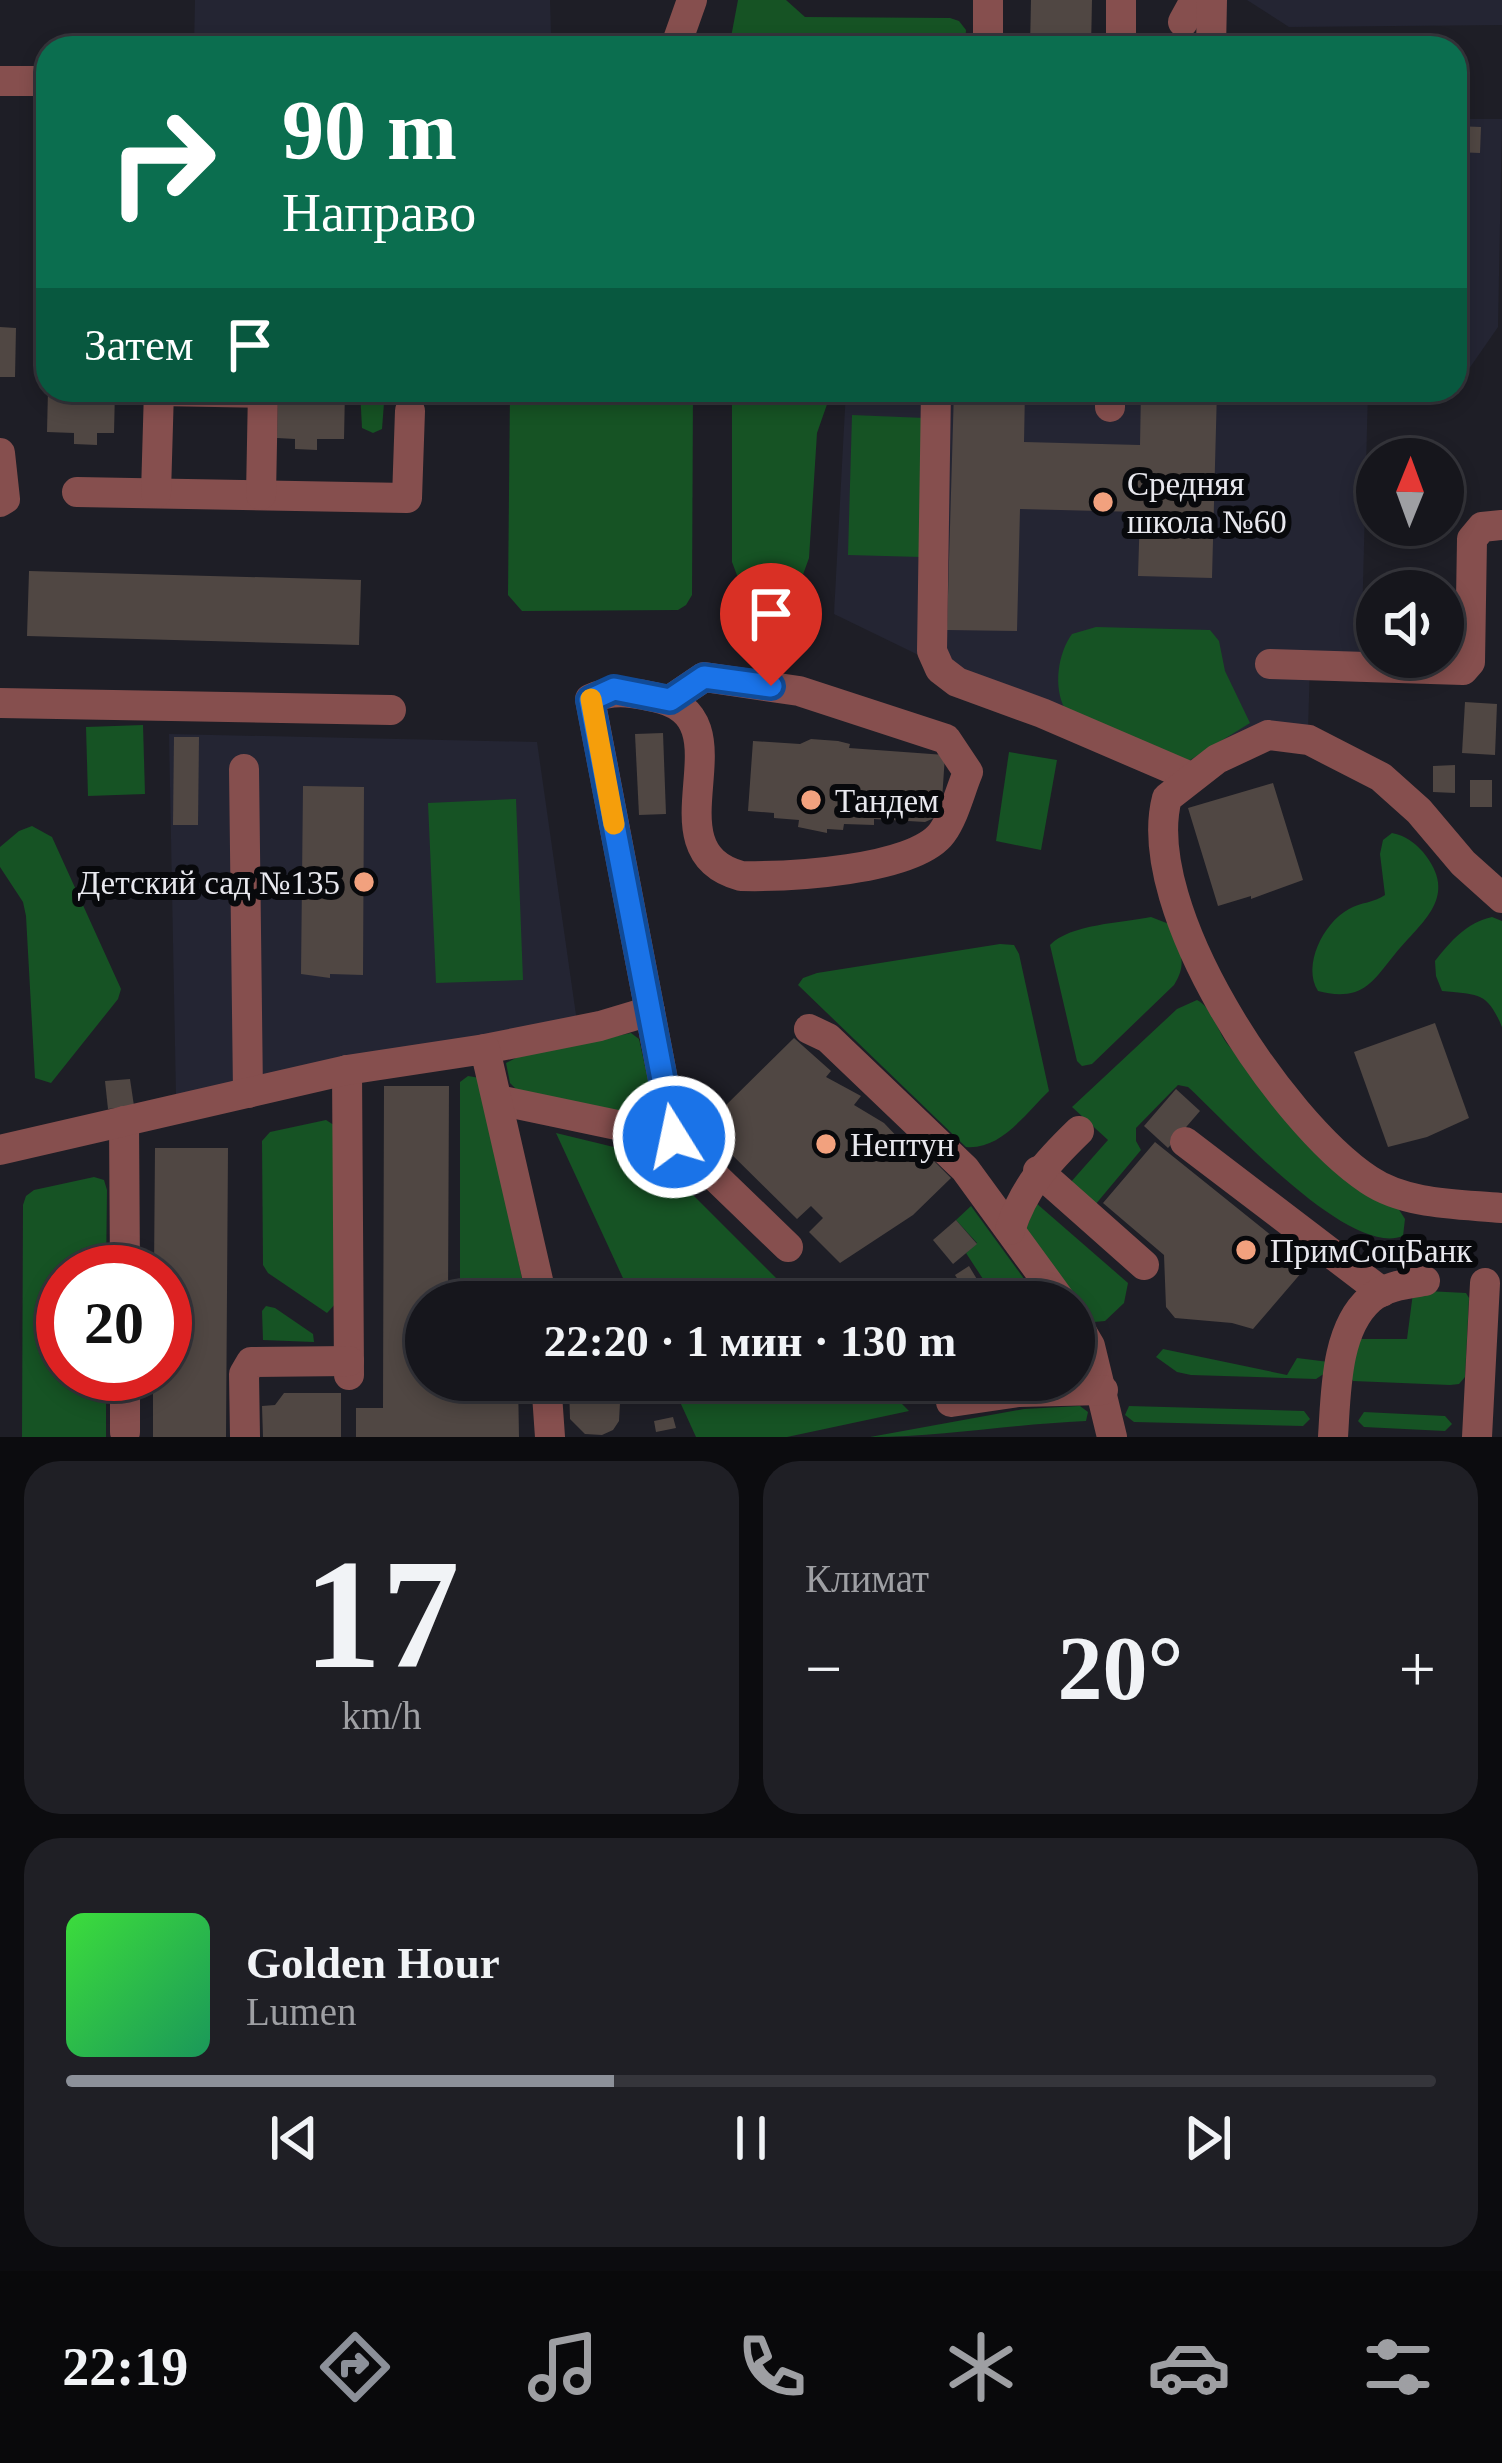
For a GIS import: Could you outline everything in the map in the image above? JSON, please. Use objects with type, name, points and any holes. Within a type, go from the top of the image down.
[{"type":"lane","points":[[679,36],[692,0]]},
{"type":"lane","points":[[988,0],[988,36]]},
{"type":"lane","points":[[1121,0],[1121,36]]},
{"type":"lane","points":[[1211,0],[1211,36]]},
{"type":"lane","points":[[0,81],[36,81]]},
{"type":"lane","points":[[156,493],[158,402]]},
{"type":"lane","points":[[261,495],[263,402]]},
{"type":"lane","points":[[936,402],[932,648],[936,663],[957,682],[1191,777]]},
{"type":"lane","points":[[77,491],[407,498],[410,411]]},
{"type":"lane","points":[[0,453],[5,499],[0,502]]},
{"type":"lane","points":[[1270,664],[1463,670],[1470,662],[1472,539],[1482,527],[1502,525]]},
{"type":"lane","points":[[670,700],[704,677],[799,691],[946,739],[968,772],[943,832],[922,850],[890,861],[741,877],[721,871],[702,845],[697,826],[699,733],[692,714],[670,700],[614,689],[590,700],[674,1137]]},
{"type":"lane","points":[[0,703],[392,710]]},
{"type":"lane","points":[[1502,898],[1381,778],[1310,740],[1268,735],[1217,759],[1167,798],[1162,836],[1166,869],[1204,969],[1238,1036],[1327,1146],[1370,1180],[1418,1198],[1502,1208]]},
{"type":"lane","points":[[244,770],[248,1093]]},
{"type":"lane","points":[[1463,863],[1502,857]]},
{"type":"lane","points":[[0,1150],[347,1070],[600,1027],[650,1011]]},
{"type":"lane","points":[[809,1028],[828,1039],[965,1169],[1047,1281]]},
{"type":"lane","points":[[485,1048],[538,1281]]},
{"type":"lane","points":[[244,1437],[244,1374],[251,1362],[349,1368],[347,1070]]},
{"type":"lane","points":[[498,1100],[674,1137],[788,1247]]},
{"type":"lane","points":[[124,1121],[125,1245]]},
{"type":"lane","points":[[1010,1231],[1020,1199],[1038,1171],[1078,1131]]},
{"type":"lane","points":[[1185,1142],[1382,1292]]},
{"type":"lane","points":[[1038,1171],[1144,1265]]},
{"type":"lane","points":[[1333,1437],[1344,1348],[1356,1318],[1382,1292],[1425,1280]]},
{"type":"lane","points":[[1477,1437],[1485,1282]]},
{"type":"lane","points":[[1095,1363],[1112,1437]]},
{"type":"lane","points":[[951,1402],[1019,1392],[1103,1390]]},
{"type":"lane","points":[[125,1401],[125,1432]]},
{"type":"lane","points":[[547,1401],[550,1437]]},
{"type":"shaded area","points":[[195,0],[550,0],[551,34],[547,36],[194,36]]},
{"type":"shaded area","points":[[1247,0],[1502,0],[1502,25],[1289,27]]},
{"type":"shaded area","points":[[1467,119],[1502,119],[1498,327],[1467,372]]},
{"type":"shaded area","name":"Средняя школа №60","points":[[845,402],[1368,402],[1367,438],[1356,438],[1356,546],[1364,546],[1363,570],[1356,570],[1356,662],[1310,664],[1308,730],[1189,769],[972,681],[834,614]]},
{"type":"shaded area","name":"Детский сад №135","points":[[169,734],[537,742],[577,1022],[176,1096]]},
{"type":"green space","points":[[738,0],[786,0],[805,17],[950,18],[966,30],[966,36],[731,36]]},
{"type":"green space","points":[[361,402],[384,402],[382,429],[373,433],[362,428]]},
{"type":"green space","points":[[510,402],[693,402],[692,595],[686,605],[678,610],[522,611],[508,595]]},
{"type":"green space","points":[[732,402],[828,402],[817,433],[809,558],[797,591],[764,597],[743,591],[732,562]]},
{"type":"green space","points":[[852,415],[925,418],[921,557],[848,555]]},
{"type":"green space","points":[[1096,627],[1210,630],[1219,641],[1225,671],[1250,723],[1187,762],[1065,709],[1058,681],[1063,651],[1072,634]]},
{"type":"green space","points":[[143,725],[145,794],[88,796],[86,727]]},
{"type":"green space","points":[[1009,752],[1057,760],[1041,850],[996,841]]},
{"type":"green space","points":[[516,799],[523,980],[436,983],[428,803]]},
{"type":"green space","points":[[32,826],[52,837],[121,989],[51,1083],[35,1078],[26,916],[23,902],[0,867],[0,847]]},
{"type":"green space","points":[[1392,833],[1416,845],[1434,868],[1438,895],[1433,908],[1367,986],[1345,994],[1318,991],[1314,958],[1331,924],[1349,909],[1385,895],[1380,854],[1383,840]]},
{"type":"green space","points":[[1151,917],[1169,924],[1181,954],[1179,977],[1092,1064],[1082,1066],[1050,945],[1083,928]]},
{"type":"green space","points":[[1492,917],[1502,921],[1502,1027],[1486,1001],[1442,991],[1436,976],[1435,961],[1453,940]]},
{"type":"green space","points":[[1014,945],[1019,954],[1049,1091],[1012,1129],[979,1146],[966,1147],[798,985],[817,973]]},
{"type":"green space","points":[[1197,1000],[1229,1046],[1268,1088],[1396,1205],[1405,1219],[1403,1236],[1380,1237],[1321,1208],[1188,1087],[1178,1085],[1136,1128],[1141,1150],[1095,1205],[1070,1183],[1108,1140],[1072,1107],[1177,1009]]},
{"type":"green space","points":[[631,1033],[639,1039],[656,1116],[643,1120],[521,1094],[510,1083],[506,1063],[518,1057]]},
{"type":"green space","points":[[468,1076],[480,1078],[523,1281],[460,1281],[460,1082]]},
{"type":"green space","points":[[326,1120],[337,1127],[337,1302],[327,1313],[263,1265],[262,1141],[270,1132]]},
{"type":"green space","points":[[556,1133],[655,1157],[779,1281],[624,1281]]},
{"type":"green space","points":[[94,1177],[104,1180],[107,1190],[106,1245],[36,1245],[36,1401],[106,1401],[106,1437],[22,1437],[23,1205],[34,1190]]},
{"type":"green space","points":[[1036,1203],[1128,1283],[1124,1303],[1105,1321],[1095,1322],[1095,1281],[1062,1281],[1025,1232]]},
{"type":"green space","points":[[971,1206],[1026,1281],[984,1281],[966,1253],[977,1243],[956,1220]]},
{"type":"green space","points":[[1413,1293],[1466,1293],[1469,1298],[1465,1377],[1450,1385],[1353,1381],[1350,1376],[1359,1339],[1407,1339]]},
{"type":"green space","points":[[266,1306],[313,1334],[314,1342],[263,1340]]},
{"type":"green space","points":[[1163,1349],[1287,1375],[1297,1358],[1329,1362],[1316,1379],[1191,1375],[1177,1372],[1156,1357]]},
{"type":"green space","points":[[680,1401],[899,1401],[909,1411],[787,1437],[696,1437]]},
{"type":"green space","points":[[1080,1406],[1088,1412],[1086,1421],[870,1437],[1024,1409]]},
{"type":"green space","points":[[1129,1406],[1304,1411],[1310,1419],[1303,1426],[1134,1422],[1125,1415]]},
{"type":"green space","points":[[1364,1412],[1445,1416],[1452,1424],[1445,1431],[1364,1427],[1358,1421]]},
{"type":"building","points":[[1031,0],[1092,0],[1091,36],[1030,36]]},
{"type":"building","points":[[1467,126],[1481,127],[1480,153],[1467,152]]},
{"type":"building","points":[[0,327],[16,328],[15,377],[0,377]]},
{"type":"building","points":[[48,402],[115,402],[114,433],[97,433],[97,445],[74,444],[74,433],[47,432]]},
{"type":"building","points":[[278,402],[345,402],[344,439],[317,439],[317,450],[295,449],[295,439],[277,438]]},
{"type":"building","points":[[954,402],[1025,402],[1024,442],[1140,445],[1141,402],[1217,402],[1212,578],[1138,576],[1140,512],[1020,509],[1017,631],[947,630]]},
{"type":"building","points":[[29,571],[361,580],[359,645],[27,636]]},
{"type":"building","points":[[1465,702],[1497,704],[1495,755],[1462,753]]},
{"type":"building","points":[[663,733],[666,814],[639,815],[635,734]]},
{"type":"building","points":[[174,737],[199,737],[198,825],[173,825]]},
{"type":"building","points":[[811,739],[838,741],[850,744],[849,748],[945,755],[941,815],[925,822],[874,819],[874,825],[844,824],[843,830],[827,829],[827,833],[798,827],[799,820],[774,818],[774,813],[748,811],[753,741],[800,744]]},
{"type":"building","points":[[1455,765],[1455,793],[1433,792],[1433,766]]},
{"type":"building","points":[[1470,780],[1492,780],[1492,807],[1470,807]]},
{"type":"building","points":[[1273,783],[1303,880],[1218,906],[1188,808]]},
{"type":"building","points":[[303,786],[364,787],[363,975],[301,974]]},
{"type":"building","points":[[1435,1023],[1469,1118],[1427,1137],[1388,1147],[1354,1052]]},
{"type":"building","name":"Нептун","points":[[794,1038],[831,1071],[826,1077],[861,1096],[854,1105],[884,1123],[924,1165],[931,1158],[951,1178],[913,1215],[840,1263],[809,1232],[823,1218],[811,1206],[797,1219],[721,1144],[734,1130],[718,1113]]},
{"type":"building","points":[[130,1079],[134,1106],[108,1109],[105,1081]]},
{"type":"building","points":[[384,1086],[449,1086],[448,1281],[405,1281],[405,1401],[518,1401],[519,1437],[356,1437],[356,1408],[383,1408]]},
{"type":"building","points":[[1176,1089],[1200,1111],[1168,1148],[1144,1126]]},
{"type":"building","points":[[1155,1142],[1308,1265],[1253,1329],[1175,1318],[1166,1307],[1164,1255],[1103,1203]]},
{"type":"building","points":[[155,1148],[228,1148],[226,1437],[153,1437],[153,1401],[192,1401],[192,1245],[154,1245]]},
{"type":"building","points":[[956,1220],[977,1244],[953,1264],[933,1240]]},
{"type":"building","points":[[969,1266],[978,1281],[959,1281],[955,1275]]},
{"type":"building","points":[[284,1393],[341,1393],[341,1437],[263,1437],[262,1406],[275,1405]]},
{"type":"building","points":[[569,1401],[641,1401],[620,1403],[619,1421],[602,1435],[585,1434],[570,1419]]},
{"type":"building","points":[[673,1417],[676,1428],[656,1432],[654,1421]]},
{"type":"slow traffic","points":[[591,699],[614,824]]},
{"type":"place","name":"Средняя школа №60","points":[[1103,502]]},
{"type":"place","name":"Тандем","points":[[811,800]]},
{"type":"place","name":"Детский сад №135","points":[[364,882]]},
{"type":"place","name":"Нептун","points":[[826,1144]]},
{"type":"place","name":"ПримСоцБанк","points":[[1246,1250]]},
{"type":"route","points":[[674,1137],[590,700],[614,689],[670,700],[704,677],[771,686]]}]
